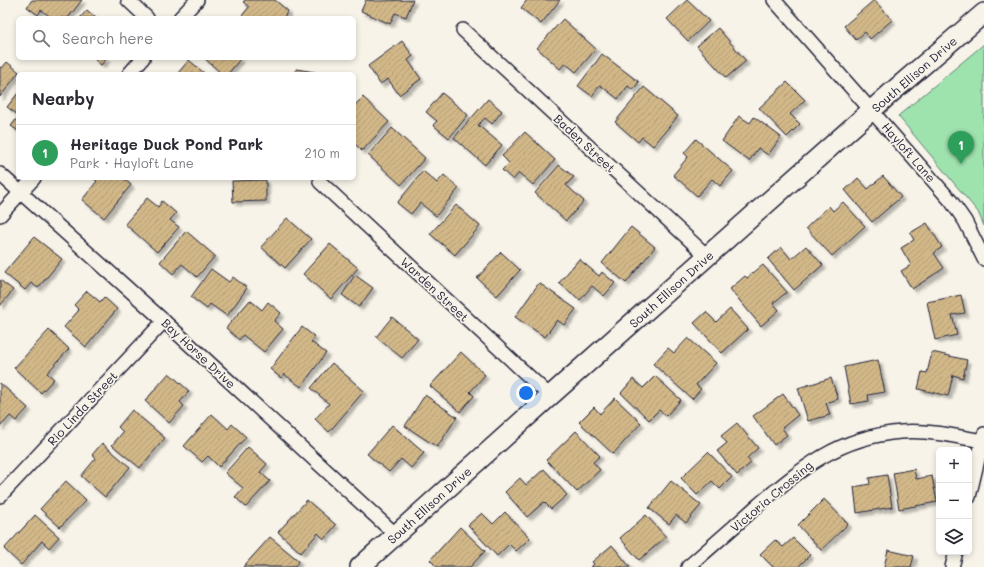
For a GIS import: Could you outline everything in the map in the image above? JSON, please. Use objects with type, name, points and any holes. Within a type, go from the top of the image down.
[{"type":"street","points":[[128,0],[145,16]]},
{"type":"street","points":[[182,16],[197,0]]},
{"type":"street","name":"Hayloft Lane","points":[[774,0],[951,201],[968,228],[984,259]]},
{"type":"street","name":"South Ellison Drive","points":[[360,567],[707,256],[984,13]]},
{"type":"street","name":"Baden Street","points":[[463,30],[707,256]]},
{"type":"street","points":[[131,72],[141,60]]},
{"type":"street","name":"Bay Horse Drive","points":[[0,174],[164,321],[396,535]]},
{"type":"street","points":[[0,215],[32,180]]},
{"type":"street","name":"Warden Street","points":[[320,182],[550,396]]},
{"type":"street","name":"Rio Linda Street","points":[[0,496],[164,321]]},
{"type":"street","name":"Victoria Crossing","points":[[688,567],[797,472],[830,452],[866,438],[901,432],[983,437]]},
{"type":"street","points":[[972,484],[983,437]]},
{"type":"street","points":[[952,567],[955,555]]},
{"type":"green space","points":[[984,44],[984,226],[978,212],[898,116]]},
{"type":"building","points":[[32,0],[82,0],[70,16],[49,16],[41,10],[38,15],[27,7]]},
{"type":"building","points":[[245,0],[275,0],[288,11],[284,16],[242,16],[249,7],[243,2]]},
{"type":"building","points":[[366,0],[413,0],[406,17],[395,13],[390,24],[361,11]]},
{"type":"building","points":[[527,0],[560,0],[541,24],[521,8]]},
{"type":"building","points":[[687,0],[709,21],[688,41],[667,19]]},
{"type":"building","points":[[874,0],[892,20],[870,39],[865,32],[856,40],[844,26]]},
{"type":"building","points":[[87,10],[94,16],[82,16]]},
{"type":"building","points":[[563,19],[596,49],[576,72],[565,63],[560,69],[537,48]]},
{"type":"building","points":[[718,28],[746,61],[726,78],[697,46]]},
{"type":"building","points":[[402,41],[413,56],[408,60],[421,79],[399,95],[388,79],[380,84],[368,66]]},
{"type":"building","points":[[602,54],[639,82],[633,90],[628,86],[618,99],[600,85],[592,96],[578,86]]},
{"type":"building","points":[[95,60],[105,60],[101,65]]},
{"type":"building","points":[[189,60],[203,72],[179,72]]},
{"type":"building","points":[[206,60],[239,60],[230,72],[220,72]]},
{"type":"building","points":[[7,62],[19,72],[16,72],[16,76],[0,97],[0,67],[2,68]]},
{"type":"building","points":[[296,69],[315,72],[295,72]]},
{"type":"building","points":[[787,82],[805,100],[790,114],[800,124],[787,137],[759,108]]},
{"type":"building","points":[[644,87],[678,116],[653,146],[642,137],[638,142],[615,122]]},
{"type":"building","points":[[442,93],[468,115],[449,138],[433,125],[437,121],[426,112]]},
{"type":"building","points":[[16,96],[16,114],[7,107]]},
{"type":"building","points":[[363,97],[389,122],[362,151],[356,145],[356,104]]},
{"type":"building","points":[[488,99],[502,111],[492,124],[485,118],[478,125],[502,145],[485,165],[454,138]]},
{"type":"building","points":[[739,116],[750,123],[754,117],[781,137],[768,155],[758,148],[749,161],[722,141]]},
{"type":"building","points":[[16,120],[16,130],[11,126]]},
{"type":"building","points":[[392,128],[425,158],[401,185],[368,155]]},
{"type":"building","points":[[525,132],[555,160],[533,185],[519,173],[513,180],[502,170],[509,163],[502,156]]},
{"type":"building","points":[[696,139],[733,171],[720,186],[712,179],[697,196],[673,175],[688,157],[684,153]]},
{"type":"building","points":[[559,165],[574,177],[566,185],[584,201],[566,221],[535,193]]},
{"type":"building","points":[[423,171],[437,183],[444,175],[459,188],[436,216],[420,203],[411,214],[397,203]]},
{"type":"building","points":[[883,176],[901,197],[872,222],[845,190],[858,178],[868,189]]},
{"type":"building","points":[[96,180],[125,180],[131,185],[104,218],[82,200],[97,181]]},
{"type":"building","points":[[266,180],[266,201],[233,202],[232,181]]},
{"type":"building","points":[[147,198],[158,207],[162,201],[176,213],[170,220],[179,227],[157,252],[125,224]]},
{"type":"building","points":[[843,202],[865,226],[832,256],[806,228],[829,206],[833,211]]},
{"type":"building","points":[[456,205],[480,226],[455,255],[430,234]]},
{"type":"building","points":[[287,218],[311,239],[285,268],[261,247]]},
{"type":"building","points":[[927,223],[942,247],[934,253],[944,268],[912,289],[901,271],[911,265],[901,248],[914,240],[910,233]]},
{"type":"building","points":[[631,227],[655,247],[626,283],[602,263]]},
{"type":"building","points":[[186,231],[215,256],[197,277],[182,264],[173,274],[160,262]]},
{"type":"building","points":[[34,237],[62,259],[38,288],[31,283],[25,290],[4,273]]},
{"type":"building","points":[[330,244],[358,268],[331,299],[303,274]]},
{"type":"building","points":[[806,246],[823,265],[794,290],[768,259],[781,247],[791,259]]},
{"type":"building","points":[[501,252],[520,270],[497,296],[477,278]]},
{"type":"building","points":[[579,259],[599,276],[602,272],[615,283],[604,296],[592,286],[580,300],[559,283]]},
{"type":"building","points":[[763,265],[787,292],[773,303],[779,310],[761,326],[730,289],[745,276],[747,278]]},
{"type":"building","points":[[211,269],[229,282],[233,277],[247,288],[227,316],[210,304],[207,309],[191,297]]},
{"type":"building","points":[[355,275],[373,288],[359,307],[342,295]]},
{"type":"building","points":[[0,280],[13,290],[0,306]]},
{"type":"building","points":[[539,283],[576,309],[564,325],[557,320],[545,337],[515,317]]},
{"type":"building","points":[[87,291],[100,302],[104,297],[117,309],[86,347],[64,327],[79,310],[74,305]]},
{"type":"building","points":[[961,295],[965,313],[952,315],[957,335],[935,340],[927,302]]},
{"type":"building","points":[[250,300],[262,310],[268,302],[281,313],[274,321],[283,329],[264,352],[243,335],[239,340],[226,328]]},
{"type":"building","points":[[730,309],[748,329],[722,353],[694,323],[706,312],[716,322]]},
{"type":"building","points":[[392,317],[418,339],[402,358],[376,337]]},
{"type":"building","points":[[302,327],[315,337],[311,342],[326,353],[301,387],[284,374],[281,378],[270,369]]},
{"type":"building","points":[[49,330],[69,349],[47,373],[54,379],[41,393],[14,368]]},
{"type":"building","points":[[688,338],[716,363],[696,385],[701,389],[692,399],[653,364],[668,348],[674,353]]},
{"type":"building","points":[[461,352],[485,375],[470,392],[474,396],[460,412],[430,386]]},
{"type":"building","points":[[932,352],[967,360],[963,378],[953,375],[948,396],[918,389],[922,372],[927,373]]},
{"type":"building","points":[[878,360],[885,392],[868,395],[869,401],[851,404],[844,367]]},
{"type":"building","points":[[332,363],[364,391],[329,432],[315,419],[329,404],[311,388]]},
{"type":"building","points":[[169,373],[189,391],[180,402],[184,406],[169,423],[145,401]]},
{"type":"building","points":[[655,376],[681,400],[666,416],[659,410],[649,420],[621,393],[633,379],[643,388]]},
{"type":"building","points":[[831,378],[838,399],[826,403],[830,415],[808,421],[798,388]]},
{"type":"building","points":[[0,383],[28,408],[16,421],[10,416],[0,427]]},
{"type":"building","points":[[783,394],[798,415],[782,428],[787,435],[774,445],[753,416]]},
{"type":"building","points":[[425,395],[457,417],[437,447],[405,426]]},
{"type":"building","points":[[615,398],[641,423],[613,454],[579,422],[594,407],[600,414]]},
{"type":"building","points":[[132,410],[165,438],[140,468],[112,445],[123,432],[118,427]]},
{"type":"building","points":[[212,414],[228,429],[232,424],[246,437],[219,467],[208,456],[202,462],[184,446]]},
{"type":"building","points":[[737,423],[758,448],[747,458],[751,463],[737,475],[717,451],[727,443],[721,436]]},
{"type":"building","points":[[392,425],[424,453],[411,468],[401,459],[389,472],[367,454]]},
{"type":"building","points":[[576,431],[600,456],[593,462],[600,470],[577,492],[546,460]]},
{"type":"building","points":[[102,443],[130,467],[105,497],[81,476],[96,458],[92,455]]},
{"type":"building","points":[[248,447],[267,464],[260,472],[270,481],[246,507],[235,497],[243,488],[225,473]]},
{"type":"building","points":[[708,452],[732,477],[720,489],[712,481],[697,495],[681,478]]},
{"type":"building","points":[[544,469],[567,495],[551,509],[544,502],[527,517],[505,492],[520,478],[526,485]]},
{"type":"building","points":[[914,469],[916,479],[932,476],[936,502],[899,509],[893,473]]},
{"type":"building","points":[[887,475],[892,507],[857,513],[854,487],[870,484],[869,478]]},
{"type":"building","points":[[66,481],[86,500],[60,527],[40,509]]},
{"type":"building","points":[[671,481],[701,505],[686,523],[676,515],[669,524],[649,508]]},
{"type":"building","points":[[824,499],[848,524],[821,550],[798,525]]},
{"type":"building","points":[[307,500],[336,525],[324,539],[318,533],[301,553],[278,532]]},
{"type":"building","points":[[505,512],[530,538],[516,551],[509,544],[497,556],[468,525],[482,513],[493,524]]},
{"type":"building","points":[[35,515],[59,537],[49,548],[42,541],[21,565],[4,549]]},
{"type":"building","points":[[646,515],[666,537],[639,560],[620,538]]},
{"type":"building","points":[[460,527],[485,551],[470,567],[437,567],[430,560]]},
{"type":"building","points":[[270,537],[299,561],[294,567],[243,567]]},
{"type":"building","points":[[793,538],[810,555],[798,567],[773,567],[760,554],[775,540],[783,547]]},
{"type":"building","points":[[612,545],[630,567],[591,567],[594,564],[592,562]]},
{"type":"building","points":[[888,550],[914,556],[911,567],[884,567]]},
{"type":"place","name":"Heritage Duck Pond Park","points":[[961,164]]}]
